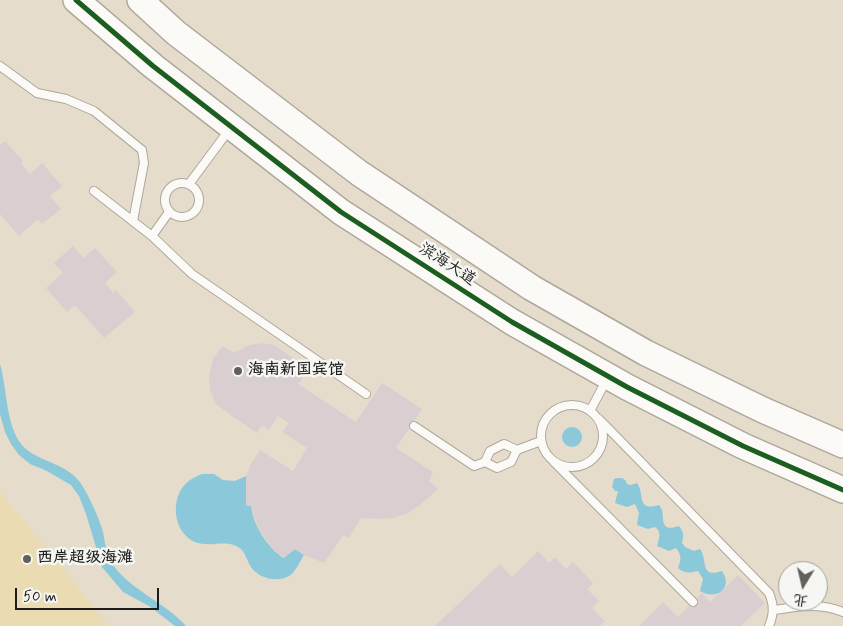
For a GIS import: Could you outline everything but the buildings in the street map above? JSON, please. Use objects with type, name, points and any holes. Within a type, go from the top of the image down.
[{"type":"highway","name":"滨海大道","points":[[76,0],[153,66],[341,212],[512,322],[608,377],[742,446],[843,490]]},
{"type":"highway","name":"滨海大道","points":[[140,0],[176,33],[359,174],[532,288],[646,353],[763,410],[843,445]]},
{"type":"lane","points":[[0,66],[37,93],[66,99],[94,111],[142,150],[144,163],[133,221]]},
{"type":"lane","points":[[189,184],[232,127]]},
{"type":"lane","points":[[182,182],[195,186],[200,199],[195,212],[182,218],[169,212],[164,200],[169,187],[182,182]]},
{"type":"lane","points":[[94,191],[152,236],[192,274],[366,394]]},
{"type":"lane","points":[[152,236],[169,212]]},
{"type":"lane","points":[[590,411],[608,377]]},
{"type":"lane","points":[[693,602],[545,452],[541,441],[541,429],[546,418],[555,409],[567,405],[579,406],[590,411],[599,419],[769,593],[774,604],[773,617],[769,626]]},
{"type":"lane","points":[[554,462],[565,467],[577,467],[588,463],[597,454],[602,443],[603,431],[599,419]]},
{"type":"lane","points":[[414,426],[474,466],[484,462],[490,451],[504,444],[517,450]]},
{"type":"lane","points":[[484,462],[497,468],[511,462],[517,450],[541,441]]},
{"type":"lane","points":[[773,610],[808,605],[828,606],[843,612]]},
{"type":"sand","name":"西岸超级海滩","points":[[0,491],[109,626],[0,626]]},
{"type":"water","points":[[0,364],[12,424],[16,436],[22,445],[36,456],[68,471],[79,481],[99,520],[109,559],[118,572],[137,588],[168,609],[186,626],[175,626],[149,606],[123,592],[102,567],[86,514],[79,496],[71,485],[30,464],[19,455],[11,444],[5,432],[0,414]]},
{"type":"water","points":[[568,427],[576,427],[582,433],[582,441],[576,447],[568,447],[562,441],[562,433]]},
{"type":"water","points":[[202,474],[214,474],[223,480],[235,481],[246,476],[246,505],[251,506],[258,528],[266,541],[283,558],[295,549],[304,555],[291,574],[279,579],[263,577],[254,571],[239,547],[228,544],[198,543],[185,535],[181,530],[176,515],[177,500],[180,491],[186,484]]},
{"type":"water","points":[[622,478],[627,484],[631,485],[637,483],[644,504],[652,507],[659,505],[662,510],[664,525],[669,528],[679,526],[681,528],[683,534],[682,543],[685,547],[694,551],[700,549],[707,570],[715,573],[722,571],[726,583],[722,591],[717,594],[706,594],[700,591],[703,579],[698,571],[688,572],[678,568],[680,555],[676,548],[669,551],[657,546],[659,531],[655,527],[648,529],[637,525],[639,513],[635,504],[627,507],[615,503],[618,491],[615,491],[612,487],[614,479]]},
{"type":"cycle path","points":[[76,0],[153,66],[341,212],[512,322],[627,387],[743,446],[843,490]]},
{"type":"place","name":"海南新国宾馆","points":[[238,371]]},
{"type":"place","name":"西岸超级海滩","points":[[27,559]]}]
